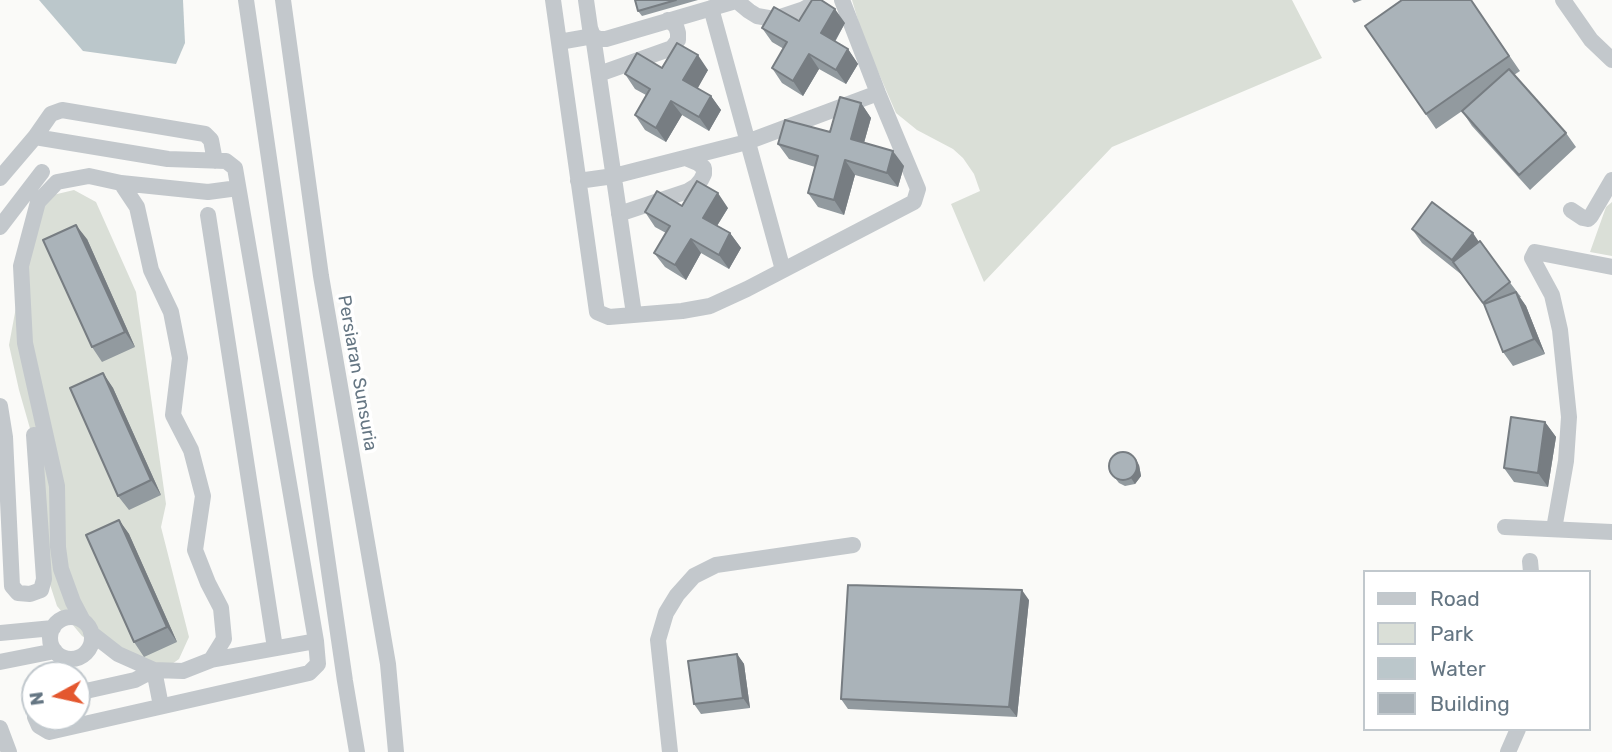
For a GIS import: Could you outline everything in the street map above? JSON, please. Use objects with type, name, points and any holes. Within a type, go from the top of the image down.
[{"type":"street","points":[[246,0],[357,752]]},
{"type":"street","name":"Persiaran Sunsuria","points":[[283,0],[321,276],[388,664],[396,752]]},
{"type":"street","points":[[553,0],[597,312],[609,317],[710,306],[914,202],[918,189],[877,93],[842,0]]},
{"type":"street","points":[[586,0],[634,314]]},
{"type":"street","points":[[559,42],[593,36],[606,39],[738,0],[757,16],[774,19],[804,9],[811,5],[813,0]]},
{"type":"street","points":[[1563,0],[1591,40],[1612,60]]},
{"type":"street","points":[[711,8],[783,270]]},
{"type":"street","points":[[599,74],[672,48],[678,40],[678,33],[676,26],[668,20]]},
{"type":"street","points":[[578,181],[614,176],[747,142],[877,93]]},
{"type":"street","points":[[0,178],[51,114],[62,110],[205,134],[211,140],[215,162]]},
{"type":"street","points":[[35,137],[168,159],[226,161],[235,168],[316,641],[318,664],[309,673],[91,722]]},
{"type":"street","points":[[20,155],[57,182]]},
{"type":"street","points":[[620,214],[688,191],[695,186],[704,174],[704,168],[686,158]]},
{"type":"street","points":[[0,227],[42,172]]},
{"type":"street","points":[[0,406],[5,437],[12,586],[18,593],[30,594],[41,590],[44,579],[39,434],[25,342],[21,266],[38,202],[57,182],[89,176],[121,183],[208,192],[238,188]]},
{"type":"street","points":[[1571,210],[1588,219],[1612,180]]},
{"type":"street","points":[[121,183],[137,207],[151,270],[172,312],[180,358],[173,415],[191,450],[203,496],[195,550],[221,608],[224,639],[211,660]]},
{"type":"street","points":[[208,215],[275,649]]},
{"type":"street","points":[[1554,529],[1566,461],[1569,417],[1560,330],[1552,295],[1532,258],[1535,252],[1612,267]]},
{"type":"street","points":[[39,434],[57,486],[61,569],[73,602],[87,627],[92,640],[90,647],[80,657],[67,659],[55,651],[50,640],[53,628],[57,622],[70,617],[87,627],[118,654],[154,670],[183,671],[211,660],[316,641]]},
{"type":"street","points":[[5,437],[39,434]]},
{"type":"street","points":[[1505,527],[1612,531]]},
{"type":"street","points":[[670,752],[658,640],[666,613],[694,576],[716,565],[853,545]]},
{"type":"street","points":[[0,633],[53,628]]},
{"type":"street","points":[[0,662],[55,651]]},
{"type":"street","points":[[91,690],[135,680],[154,670]]},
{"type":"street","points":[[154,670],[161,706]]},
{"type":"street","points":[[0,728],[9,752]]},
{"type":"street","points":[[1508,752],[1517,731]]},
{"type":"green space","points":[[852,0],[1292,0],[1322,58],[1112,147],[984,282],[951,204],[980,191],[974,174],[953,149],[917,130],[896,113],[863,37]]},
{"type":"green space","points":[[74,190],[96,202],[136,292],[166,504],[161,527],[189,637],[179,659],[165,669],[144,673],[82,636],[57,606],[41,557],[45,481],[9,345],[36,199]]},
{"type":"green space","points":[[1612,202],[1612,256],[1590,252],[1606,207]]},
{"type":"water","points":[[39,0],[183,0],[185,43],[176,64],[83,51]]},
{"type":"building","points":[[635,0],[676,0],[638,11]]},
{"type":"building","points":[[812,0],[821,0],[835,9],[821,33],[848,49],[836,70],[809,54],[793,81],[772,68],[787,42],[762,28],[774,7],[799,21]]},
{"type":"building","points":[[1402,0],[1471,0],[1509,56],[1426,114],[1365,26]]},
{"type":"building","points":[[677,43],[698,55],[683,80],[711,96],[699,117],[671,101],[656,128],[635,115],[650,89],[625,74],[637,53],[662,68]]},
{"type":"building","points":[[1509,69],[1566,133],[1519,175],[1462,111]]},
{"type":"building","points":[[840,97],[861,103],[851,139],[893,151],[887,173],[845,160],[834,200],[808,193],[818,156],[778,144],[785,120],[830,132]]},
{"type":"building","points":[[697,181],[718,193],[703,218],[730,233],[719,255],[691,239],[675,265],[654,253],[670,226],[645,212],[657,191],[682,206]]},
{"type":"building","points":[[1432,202],[1473,233],[1452,260],[1412,229]]},
{"type":"building","points":[[76,225],[125,332],[92,347],[43,240]]},
{"type":"building","points":[[1480,241],[1510,282],[1483,303],[1453,262]]},
{"type":"building","points":[[1516,292],[1534,339],[1503,352],[1484,304]]},
{"type":"building","points":[[103,373],[151,480],[118,496],[70,388]]},
{"type":"building","points":[[1511,417],[1545,422],[1538,473],[1504,468]]},
{"type":"building","points":[[1123,452],[1133,456],[1137,466],[1133,476],[1123,480],[1113,476],[1109,466],[1113,456]]},
{"type":"building","points":[[119,520],[167,627],[134,642],[86,535]]},
{"type":"building","points":[[848,585],[1022,590],[1009,707],[841,699]]},
{"type":"building","points":[[737,654],[743,698],[694,704],[688,661]]}]
